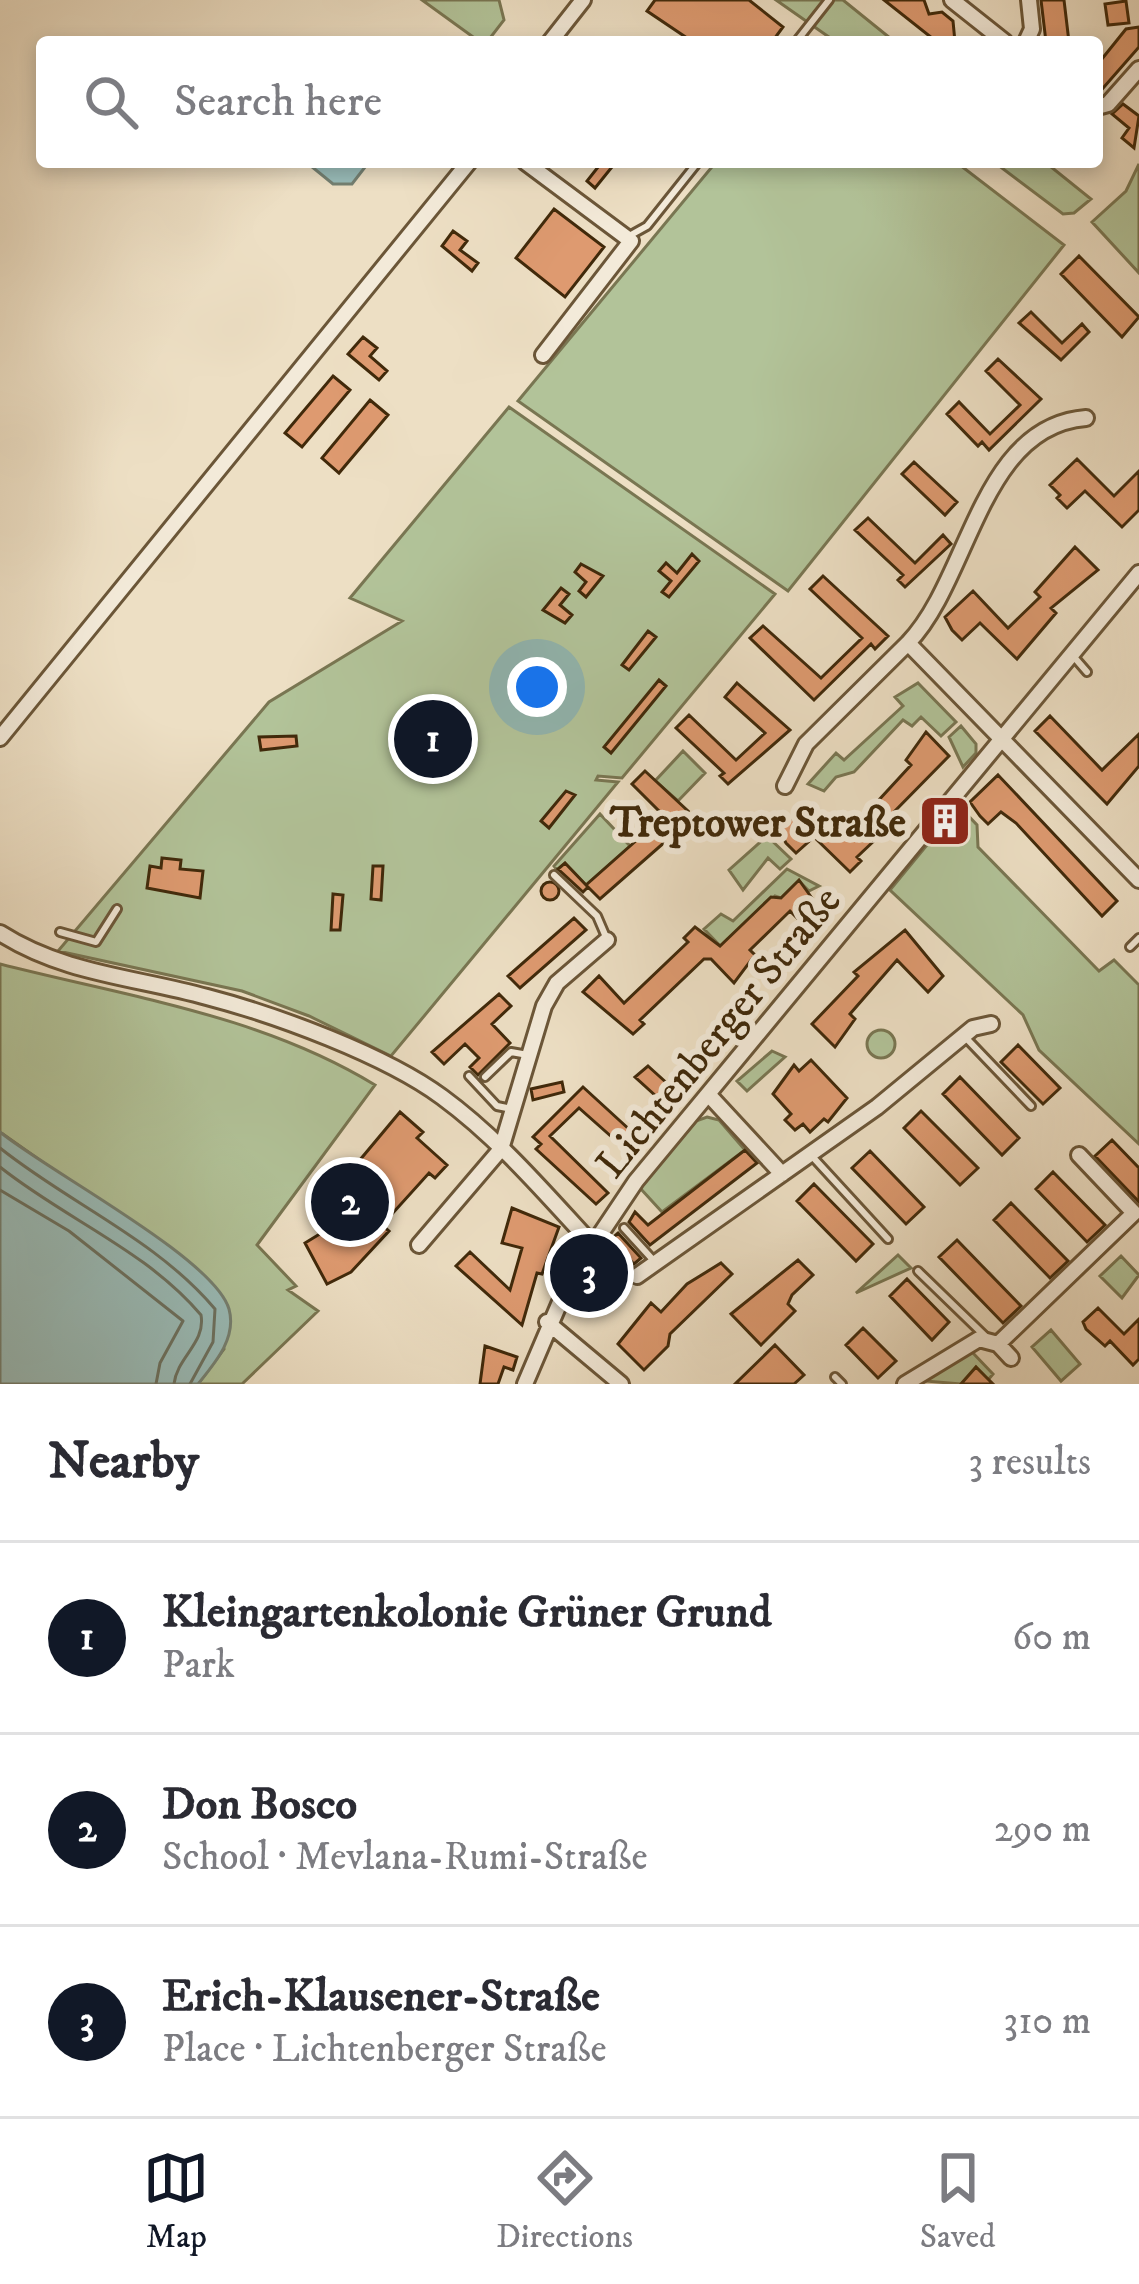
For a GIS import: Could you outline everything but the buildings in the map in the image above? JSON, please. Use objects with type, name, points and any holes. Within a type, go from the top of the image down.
[{"type":"street","points":[[555,36],[583,0]]},
{"type":"street","points":[[952,0],[997,36]]},
{"type":"street","points":[[1028,0],[1029,36]]},
{"type":"street","points":[[1103,105],[1139,69]]},
{"type":"street","points":[[0,738],[464,168]]},
{"type":"street","points":[[533,168],[629,236],[631,247],[542,355]]},
{"type":"street","points":[[785,786],[806,744],[928,622],[997,479],[1057,420],[1086,418]]},
{"type":"street","name":"Lichtenberger Straße","points":[[525,1384],[548,1322],[591,1243],[708,1094],[1074,658],[1139,573]]},
{"type":"street","points":[[908,643],[1139,880]]},
{"type":"street","points":[[0,933],[69,967],[205,996],[309,1030],[440,1095],[501,1149],[591,1243]]},
{"type":"street","points":[[419,1245],[501,1149],[544,1006],[557,983],[607,940]]},
{"type":"street","points":[[637,1276],[810,1154],[963,1035],[991,1024]]},
{"type":"street","points":[[708,1094],[782,1174]]},
{"type":"street","points":[[905,1384],[964,1346],[993,1341],[1133,1213],[1079,1155]]},
{"type":"street","points":[[548,1322],[621,1384]]},
{"type":"street","points":[[993,1341],[1011,1358]]},
{"type":"lane","points":[[801,36],[829,0]]},
{"type":"lane","points":[[629,236],[647,226],[693,168]]},
{"type":"lane","points":[[1074,658],[1087,672]]},
{"type":"lane","points":[[554,875],[597,916],[607,940]]},
{"type":"lane","points":[[60,932],[96,942],[117,909]]},
{"type":"lane","points":[[1130,947],[1139,938]]},
{"type":"lane","points":[[963,1035],[1030,1106]]},
{"type":"lane","points":[[485,1077],[511,1052],[532,1056]]},
{"type":"lane","points":[[469,1076],[497,1106],[516,1110]]},
{"type":"lane","points":[[810,1154],[888,1240]]},
{"type":"lane","points":[[624,1228],[656,1263]]},
{"type":"lane","points":[[563,1291],[584,1298],[617,1275],[606,1260]]},
{"type":"lane","points":[[918,1271],[993,1341]]},
{"type":"green space","points":[[422,0],[499,0],[504,20],[492,36],[472,36]]},
{"type":"green space","points":[[776,0],[843,0],[888,36],[827,36]]},
{"type":"green space","points":[[1139,164],[1139,273],[1092,222],[1126,191]]},
{"type":"green space","points":[[711,168],[964,168],[1064,245],[788,591],[518,401]]},
{"type":"green space","points":[[1002,168],[1052,168],[1091,199],[1074,213],[1063,214]]},
{"type":"green space","points":[[509,407],[775,594],[622,778],[598,776],[596,780],[618,782],[391,1056],[309,1016],[242,991],[58,951],[269,702],[402,621],[350,598]]},
{"type":"green space","points":[[918,683],[956,722],[941,736],[921,717],[912,726],[903,720],[854,772],[836,777],[824,791],[808,784],[836,753],[844,760],[903,706],[895,697]]},
{"type":"green space","points":[[961,726],[976,744],[976,753],[963,767],[949,737]]},
{"type":"green space","points":[[683,751],[705,773],[678,801],[655,781]]},
{"type":"green space","points":[[959,806],[977,825],[978,847],[1099,971],[1114,960],[1139,985],[1139,1144],[1039,1050],[1023,1015],[890,890]]},
{"type":"green space","points":[[600,814],[630,846],[586,885],[565,863],[557,870],[554,866]]},
{"type":"green space","points":[[767,836],[791,859],[780,869],[768,858],[743,890],[729,870]]},
{"type":"green space","points":[[787,869],[819,886],[809,891],[799,881],[781,898],[775,896],[725,951],[704,929],[721,914],[733,921]]},
{"type":"green space","points":[[0,964],[240,1025],[331,1061],[375,1085],[257,1245],[296,1286],[288,1290],[318,1311],[242,1384],[198,1384],[224,1349],[201,1274],[0,1132]]},
{"type":"green space","points":[[881,1030],[891,1034],[895,1044],[891,1054],[881,1058],[871,1054],[867,1044],[871,1034]]},
{"type":"green space","points":[[772,1051],[785,1057],[747,1091],[737,1081]]},
{"type":"green space","points":[[719,1120],[745,1150],[662,1212],[640,1188],[696,1121]]},
{"type":"green space","points":[[898,1255],[911,1268],[856,1293]]},
{"type":"green space","points":[[1121,1256],[1139,1275],[1122,1298],[1100,1276]]},
{"type":"green space","points":[[1051,1330],[1080,1364],[1061,1381],[1032,1347]]},
{"type":"green space","points":[[972,1352],[993,1374],[988,1380],[976,1367],[961,1384],[925,1381]]},
{"type":"water","points":[[313,168],[364,168],[352,184],[333,184]]},
{"type":"water","points":[[0,1132],[162,1241],[217,1288],[229,1309],[230,1330],[223,1350],[198,1384],[0,1384]]},
{"type":"place","name":"Kleingartenkolonie Grüner Grund","points":[[433,739]]},
{"type":"place","name":"Treptower Straße","points":[[945,821]]},
{"type":"place","name":"Don Bosco","points":[[350,1202]]},
{"type":"place","name":"Erich-Klausener-Straße","points":[[589,1273]]}]
